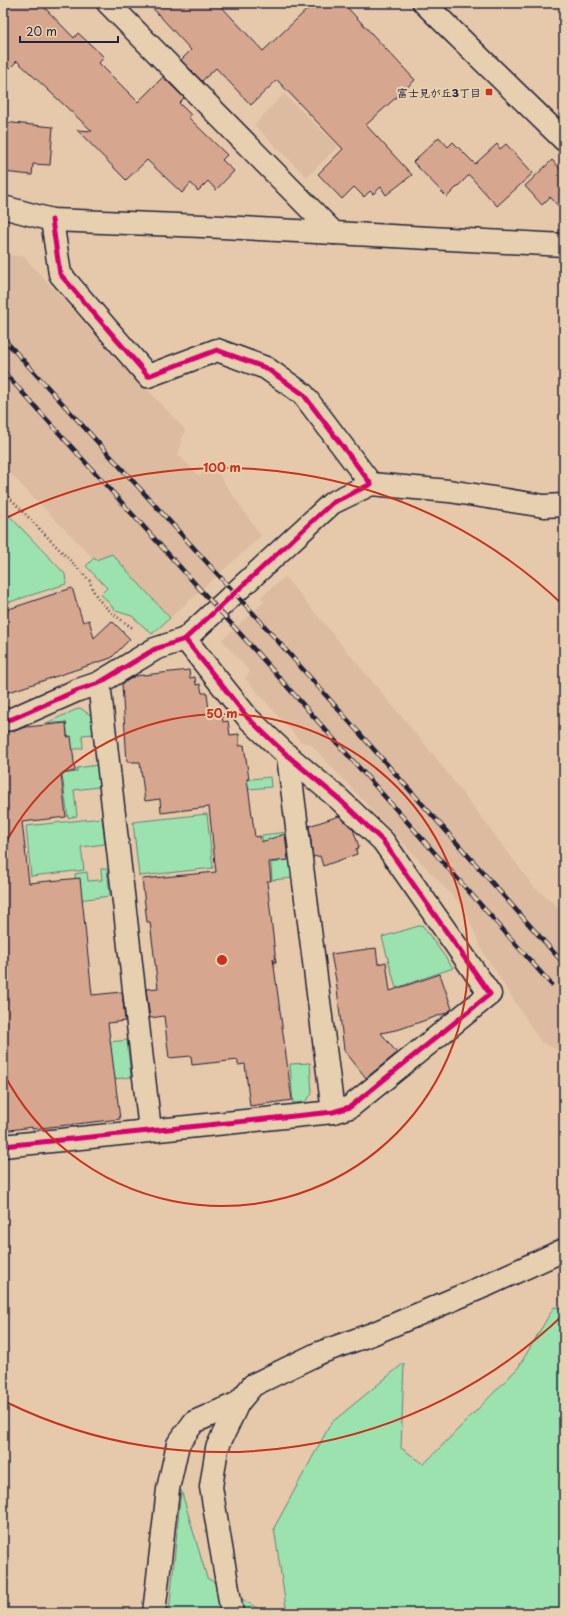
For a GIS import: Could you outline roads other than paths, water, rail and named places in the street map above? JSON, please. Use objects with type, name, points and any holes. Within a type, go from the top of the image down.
[{"type":"street","points":[[108,3],[334,233]]},
{"type":"street","points":[[424,3],[564,140]]},
{"type":"street","points":[[3,207],[52,220],[203,226],[564,245]]},
{"type":"street","points":[[52,220],[60,274],[148,376],[217,350],[266,368],[303,394],[371,484]]},
{"type":"street","points":[[3,720],[12,719],[78,690],[98,683],[155,649],[185,639],[332,503],[371,484],[449,491],[544,506],[564,505]]},
{"type":"street","points":[[3,1146],[333,1112],[350,1108],[490,994],[383,841],[339,799],[288,756],[248,718],[185,639]]},
{"type":"street","points":[[98,683],[150,1130]]},
{"type":"street","points":[[288,756],[333,1112]]},
{"type":"street","points":[[232,1613],[211,1487],[217,1448],[238,1403],[253,1385],[319,1353],[372,1334],[487,1285],[564,1250]]},
{"type":"street","points":[[154,1613],[168,1489],[178,1444],[194,1422],[238,1403]]},
{"type":"railway","points":[[3,338],[252,612],[564,964]]},
{"type":"railway","points":[[3,371],[236,629],[551,984]]},
{"type":"place","name":"富士見が丘3丁目","points":[[489,92]]}]
